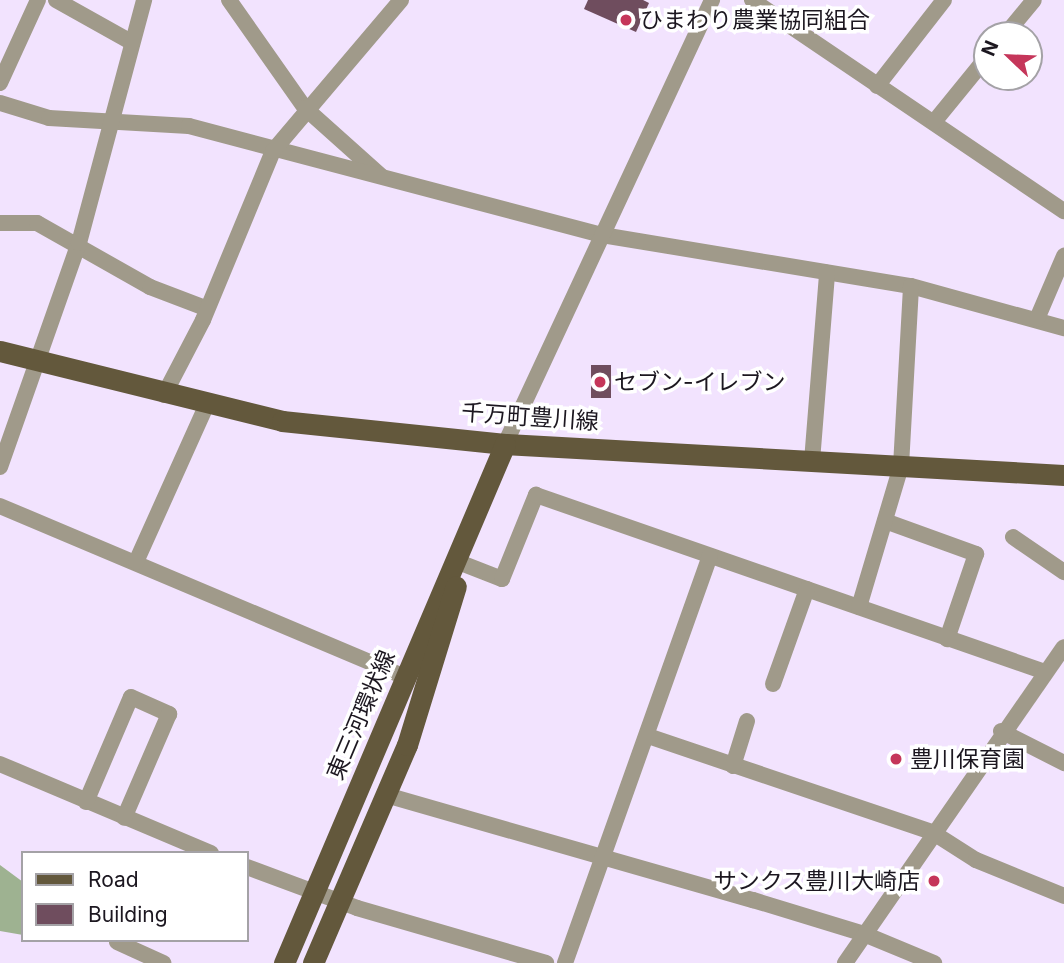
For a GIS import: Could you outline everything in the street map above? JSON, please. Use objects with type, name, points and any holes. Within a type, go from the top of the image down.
[{"type":"main road","name":"千万町豊川線","points":[[0,351],[40,364],[164,395],[282,421],[505,444],[1064,475]]},
{"type":"main road","name":"東三河環状線","points":[[285,963],[505,444]]},
{"type":"main road","name":"東三河環状線","points":[[313,963],[421,710],[461,563],[486,488]]},
{"type":"street","points":[[0,83],[38,0]]},
{"type":"street","points":[[55,0],[131,42]]},
{"type":"street","points":[[0,467],[40,364],[79,243],[144,0]]},
{"type":"street","points":[[229,0],[305,108],[383,177]]},
{"type":"street","points":[[164,395],[205,309],[273,151],[305,108],[401,0]]},
{"type":"street","points":[[505,444],[712,0]]},
{"type":"street","points":[[752,0],[1064,211]]},
{"type":"street","points":[[877,86],[944,0]]},
{"type":"street","points":[[1017,21],[1034,0]]},
{"type":"street","points":[[934,122],[973,74]]},
{"type":"street","points":[[0,103],[49,118],[113,118],[189,126],[273,151],[602,235],[911,286],[1064,328]]},
{"type":"street","points":[[0,223],[37,223],[79,243],[150,287],[205,309]]},
{"type":"street","points":[[1037,319],[1064,256]]},
{"type":"street","points":[[812,461],[827,272]]},
{"type":"street","points":[[859,607],[901,466],[911,286]]},
{"type":"street","points":[[136,562],[207,404]]},
{"type":"street","points":[[461,563],[502,579],[536,495],[1045,672]]},
{"type":"street","points":[[0,506],[405,677]]},
{"type":"street","points":[[885,521],[976,554],[947,639]]},
{"type":"street","points":[[1013,537],[1064,572]]},
{"type":"street","points":[[565,963],[606,857],[710,556]]},
{"type":"street","points":[[773,684],[807,589]]},
{"type":"street","points":[[845,963],[1001,731],[1064,647]]},
{"type":"street","points":[[86,802],[131,698],[169,714],[124,818]]},
{"type":"street","points":[[733,766],[747,721]]},
{"type":"street","points":[[1001,731],[1064,764]]},
{"type":"street","points":[[648,736],[932,832],[976,860],[1064,896]]},
{"type":"street","points":[[0,764],[206,851]]},
{"type":"street","points":[[386,794],[864,934],[934,963]]},
{"type":"street","points":[[248,867],[339,902],[546,963]]},
{"type":"street","points":[[117,942],[163,963]]},
{"type":"green space","points":[[0,865],[21,881],[21,935],[0,931]]},
{"type":"building","name":"ひまわり農業協同組合","points":[[588,0],[643,0],[649,3],[636,32],[584,9]]},
{"type":"building","name":"セブン-イレブン","points":[[591,365],[611,365],[611,398],[591,398]]},
{"type":"place","name":"ひまわり農業協同組合","points":[[626,20]]},
{"type":"place","name":"セブン-イレブン","points":[[600,382]]},
{"type":"place","name":"豊川保育園","points":[[896,759]]},
{"type":"place","name":"サンクス豊川大崎店","points":[[934,881]]}]
